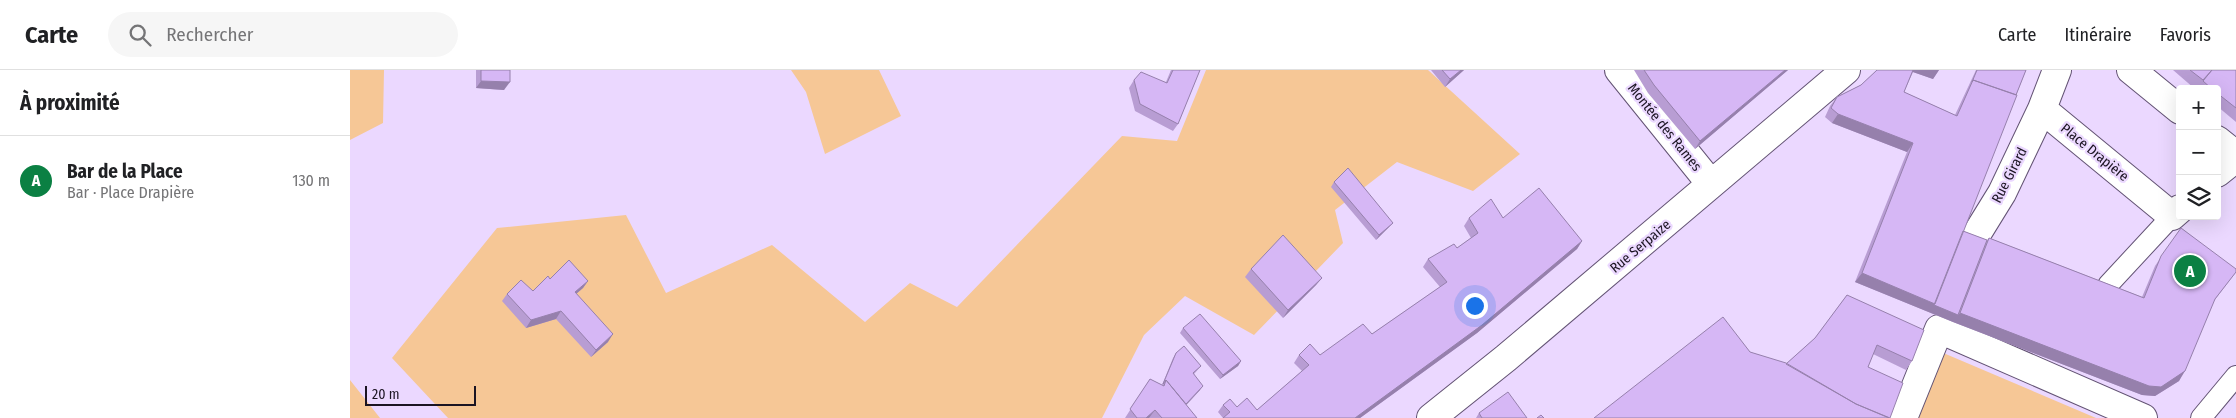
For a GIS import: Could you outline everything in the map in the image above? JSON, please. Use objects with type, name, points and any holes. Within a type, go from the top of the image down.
[{"type":"street","name":"Montée des Rames","points":[[1619,70],[1711,184]]},
{"type":"street","name":"Rue Serpaize","points":[[1431,418],[1522,346],[1846,70]]},
{"type":"street","points":[[2042,109],[2058,70]]},
{"type":"street","points":[[2131,70],[2176,107]]},
{"type":"street","name":"Place Drapière","points":[[2042,109],[2176,212]]},
{"type":"street","name":"Rue Girard","points":[[1974,240],[2002,192],[2042,109]]},
{"type":"street","points":[[2221,144],[2236,157],[2221,170]]},
{"type":"street","points":[[1903,418],[1939,329],[2143,418]]},
{"type":"lane","points":[[2108,285],[2176,212]]},
{"type":"lane","points":[[2201,418],[2236,376]]},
{"type":"shaded area","points":[[350,70],[384,70],[383,123],[350,140]]},
{"type":"shaded area","points":[[791,70],[879,70],[901,116],[825,154],[806,92]]},
{"type":"shaded area","points":[[1206,70],[1428,70],[1520,154],[1473,191],[1397,162],[1335,210],[1343,243],[1254,335],[1185,296],[1144,335],[1102,418],[448,418],[392,358],[497,228],[626,215],[666,293],[772,245],[865,322],[910,283],[957,307],[1122,136],[1177,141]]},
{"type":"shaded area","points":[[1941,352],[2096,418],[1918,418]]},
{"type":"shaded area","points":[[350,380],[380,418],[350,418]]},
{"type":"building","points":[[481,70],[510,70],[510,82],[481,81]]},
{"type":"building","points":[[1173,70],[1200,70],[1178,124],[1140,104],[1134,80],[1141,72],[1167,83]]},
{"type":"building","points":[[1442,70],[1461,70],[1450,79]]},
{"type":"building","points":[[1644,70],[1785,70],[1700,141]]},
{"type":"building","points":[[1877,70],[1913,70],[1904,92],[1957,116],[1973,80],[2017,95],[1935,304],[1862,273],[1913,143],[1838,114],[1831,108],[1837,97],[1861,85]]},
{"type":"building","points":[[1977,70],[2026,70],[2016,95],[1973,80],[1972,82]]},
{"type":"building","points":[[2190,70],[2212,70],[2203,80]]},
{"type":"building","points":[[2212,70],[2236,70],[2236,108],[2221,96],[2221,85],[2208,85],[2203,81]]},
{"type":"building","points":[[1348,168],[1393,223],[1379,235],[1334,182]]},
{"type":"building","points":[[1539,188],[1582,241],[1482,325],[1355,418],[1223,418],[1230,412],[1223,405],[1230,399],[1237,407],[1247,398],[1257,410],[1309,365],[1299,355],[1310,344],[1320,355],[1363,324],[1372,334],[1447,282],[1428,259],[1454,244],[1457,248],[1478,233],[1469,218],[1491,199],[1503,218]]},
{"type":"building","points":[[2181,228],[2236,269],[2236,272],[2215,299],[2185,371],[2161,387],[2149,386],[1960,313],[1989,238],[2144,298],[2161,256]]},
{"type":"building","points":[[1963,231],[1987,240],[1958,315],[1934,305]]},
{"type":"building","points":[[1283,235],[1322,278],[1288,310],[1251,269]]},
{"type":"building","points":[[569,260],[588,281],[575,292],[613,334],[596,350],[561,311],[531,320],[507,294],[521,280],[533,291],[548,276],[550,279]]},
{"type":"building","points":[[1847,295],[1924,330],[1912,361],[1877,345],[1868,367],[1903,383],[1890,418],[1856,404],[1786,364],[1815,338]]},
{"type":"building","points":[[1200,314],[1241,361],[1223,375],[1183,328]]},
{"type":"building","points":[[1723,317],[1750,352],[1786,363],[1856,404],[1889,418],[1594,418]]},
{"type":"building","points":[[1184,346],[1201,366],[1193,373],[1203,386],[1186,404],[1166,380],[1163,384],[1176,353]]},
{"type":"building","points":[[1150,379],[1164,386],[1166,380],[1197,418],[1162,418],[1155,410],[1146,418],[1137,418],[1130,409]]},
{"type":"building","points":[[1508,392],[1527,418],[1482,418],[1479,413]]},
{"type":"place","name":"Bar de la Place","points":[[2190,271]]}]
